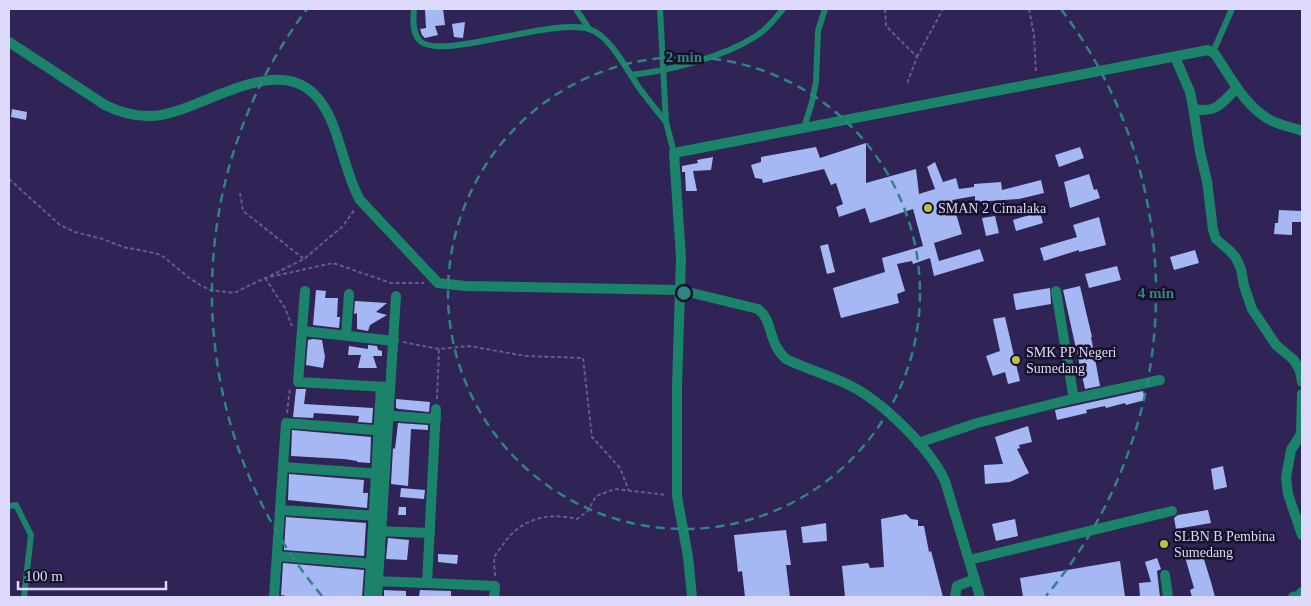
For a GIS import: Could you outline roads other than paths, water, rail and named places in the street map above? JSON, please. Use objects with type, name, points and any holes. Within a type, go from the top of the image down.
[{"type":"street","points":[[9,42],[105,105],[116,111],[134,116],[153,116],[167,113],[259,82],[280,80],[299,85],[315,95],[326,111],[352,184],[360,200],[438,283],[465,286],[680,290],[758,309],[765,316],[777,352],[786,359],[848,384],[869,396],[929,452],[945,480],[980,597]]},
{"type":"street","points":[[692,597],[677,496],[680,248],[674,153],[1175,58],[1208,50],[1213,52],[1245,99],[1262,115],[1274,122],[1302,131]]},
{"type":"street","points":[[1175,58],[1190,92],[1194,109],[1200,152],[1211,206],[1211,221],[1216,239],[1236,258],[1252,309],[1276,345],[1294,360],[1300,371],[1302,382]]},
{"type":"street","points":[[1194,109],[1210,111],[1216,108],[1237,88]]},
{"type":"street","points":[[305,291],[298,331],[298,382],[386,387]]},
{"type":"street","points":[[1056,291],[1074,394],[1072,399]]},
{"type":"street","points":[[346,336],[349,294]]},
{"type":"street","points":[[377,597],[374,581],[382,412],[394,341],[396,296]]},
{"type":"street","points":[[298,331],[394,341]]},
{"type":"street","points":[[918,443],[977,423],[1072,399],[1160,380]]},
{"type":"street","points":[[1302,394],[1301,434],[1291,450],[1286,478],[1288,494],[1302,535]]},
{"type":"street","points":[[382,412],[436,414],[427,583]]},
{"type":"street","points":[[274,597],[286,423],[382,431]]},
{"type":"street","points":[[283,467],[380,474]]},
{"type":"street","points":[[280,510],[378,516]]},
{"type":"street","points":[[970,560],[1172,511]]},
{"type":"street","points":[[377,531],[430,533]]},
{"type":"street","points":[[277,556],[375,563]]},
{"type":"street","points":[[1165,575],[1168,597]]},
{"type":"street","points":[[956,597],[957,586],[975,579]]},
{"type":"street","points":[[374,581],[495,586],[494,597]]},
{"type":"street","points":[[369,597],[374,581]]},
{"type":"street","points":[[1293,597],[1298,596],[1302,592]]},
{"type":"lane","points":[[414,9],[415,33],[420,41],[434,47],[462,45],[509,35],[568,27],[589,29],[603,37],[666,122]]},
{"type":"lane","points":[[576,9],[589,29]]},
{"type":"lane","points":[[660,9],[666,122],[674,153]]},
{"type":"lane","points":[[631,75],[663,70],[701,60],[735,48],[758,36],[783,9]]},
{"type":"lane","points":[[804,128],[816,82],[818,31],[825,9]]},
{"type":"lane","points":[[1213,52],[1232,9]]},
{"type":"lane","points":[[9,506],[16,505],[31,536],[24,597]]},
{"type":"place","name":"SMAN 2 Cimalaka","points":[[928,208]]},
{"type":"place","name":"SMK PP Negeri Sumedang","points":[[1016,360]]},
{"type":"place","name":"SLBN B Pembina Sumedang","points":[[1164,544]]}]
